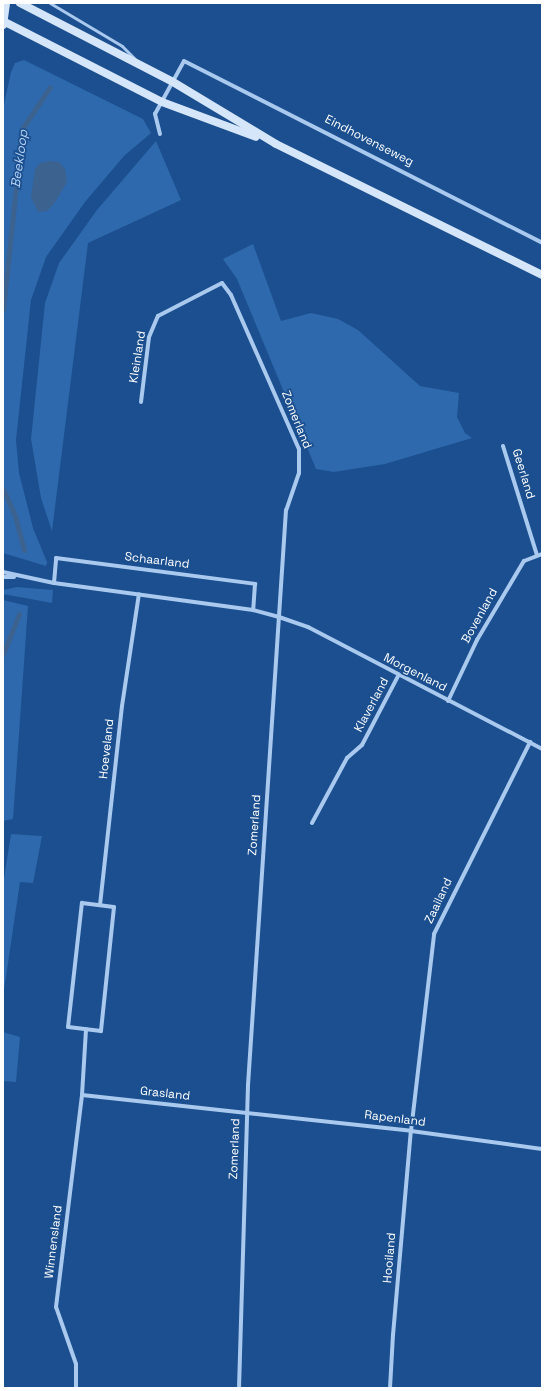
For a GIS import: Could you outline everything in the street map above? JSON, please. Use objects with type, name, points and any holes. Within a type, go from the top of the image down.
[{"type":"main road","points":[[6,3],[3,23],[162,102],[276,144]]},
{"type":"main road","points":[[20,3],[173,82],[276,144],[542,275]]},
{"type":"street","name":"Eindhovenseweg","points":[[173,82],[184,61],[542,243]]},
{"type":"street","points":[[160,134],[155,114],[173,82]]},
{"type":"street","name":"Kleinland","points":[[141,402],[149,337],[158,316],[222,283]]},
{"type":"street","name":"Zomerland","points":[[222,283],[231,295],[299,449],[299,473],[286,510],[246,1113],[239,1388]]},
{"type":"street","name":"Geerland","points":[[504,446],[536,554]]},
{"type":"street","points":[[536,554],[542,554]]},
{"type":"street","name":"Bovenland","points":[[448,701],[477,640],[524,561],[536,554]]},
{"type":"street","name":"Schaarland","points":[[54,583],[56,558],[254,584],[253,610]]},
{"type":"street","points":[[3,572],[54,583],[253,610],[279,617]]},
{"type":"street","points":[[3,577],[19,576]]},
{"type":"street","name":"Hoeveland","points":[[100,905],[122,706],[139,594]]},
{"type":"street","name":"Morgenland","points":[[279,617],[308,628],[398,676],[542,749]]},
{"type":"street","name":"Klaverland","points":[[312,823],[347,758],[362,745],[398,676]]},
{"type":"street","name":"Zaailand","points":[[411,1131],[434,934],[530,742]]},
{"type":"street","points":[[82,903],[100,905],[114,907],[101,1031],[68,1027],[82,903]]},
{"type":"street","points":[[82,1095],[86,1029]]},
{"type":"street","name":"Grasland","points":[[82,1095],[246,1113]]},
{"type":"street","name":"Winnensland","points":[[76,1388],[76,1364],[56,1307],[82,1095]]},
{"type":"street","name":"Rapenland","points":[[246,1113],[411,1131],[542,1149]]},
{"type":"street","name":"Hooiland","points":[[390,1388],[393,1335],[411,1131]]},
{"type":"lane","points":[[50,3],[122,46],[143,67]]},
{"type":"shaded area","points":[[24,60],[143,119],[151,133],[124,156],[85,202],[46,257],[31,300],[16,440],[19,473],[33,528],[47,562],[46,566],[3,553],[3,109],[11,72],[15,63]]},
{"type":"shaded area","points":[[156,141],[181,200],[88,243],[52,531],[41,498],[31,439],[45,303],[59,263],[97,210]]},
{"type":"shaded area","points":[[49,161],[59,162],[65,169],[67,182],[54,204],[47,211],[38,212],[31,197],[35,169],[40,163]]},
{"type":"shaded area","points":[[253,244],[281,321],[311,313],[338,319],[358,330],[420,386],[459,393],[457,417],[465,433],[472,438],[385,464],[334,472],[316,469],[237,279],[223,259]]},
{"type":"shaded area","points":[[17,587],[53,590],[52,603],[3,594],[3,590]]},
{"type":"shaded area","points":[[3,600],[28,606],[13,819],[3,821]]},
{"type":"shaded area","points":[[11,834],[42,836],[33,883],[20,882],[3,997],[3,885]]},
{"type":"shaded area","points":[[3,1032],[20,1037],[16,1082],[3,1081]]},
{"type":"waterway","name":"Beekloop","points":[[3,310],[22,129],[50,87]]},
{"type":"waterway","name":"Beekloop","points":[[3,489],[15,516],[24,550]]},
{"type":"waterway","name":"Beekloop","points":[[3,654],[19,614]]}]
